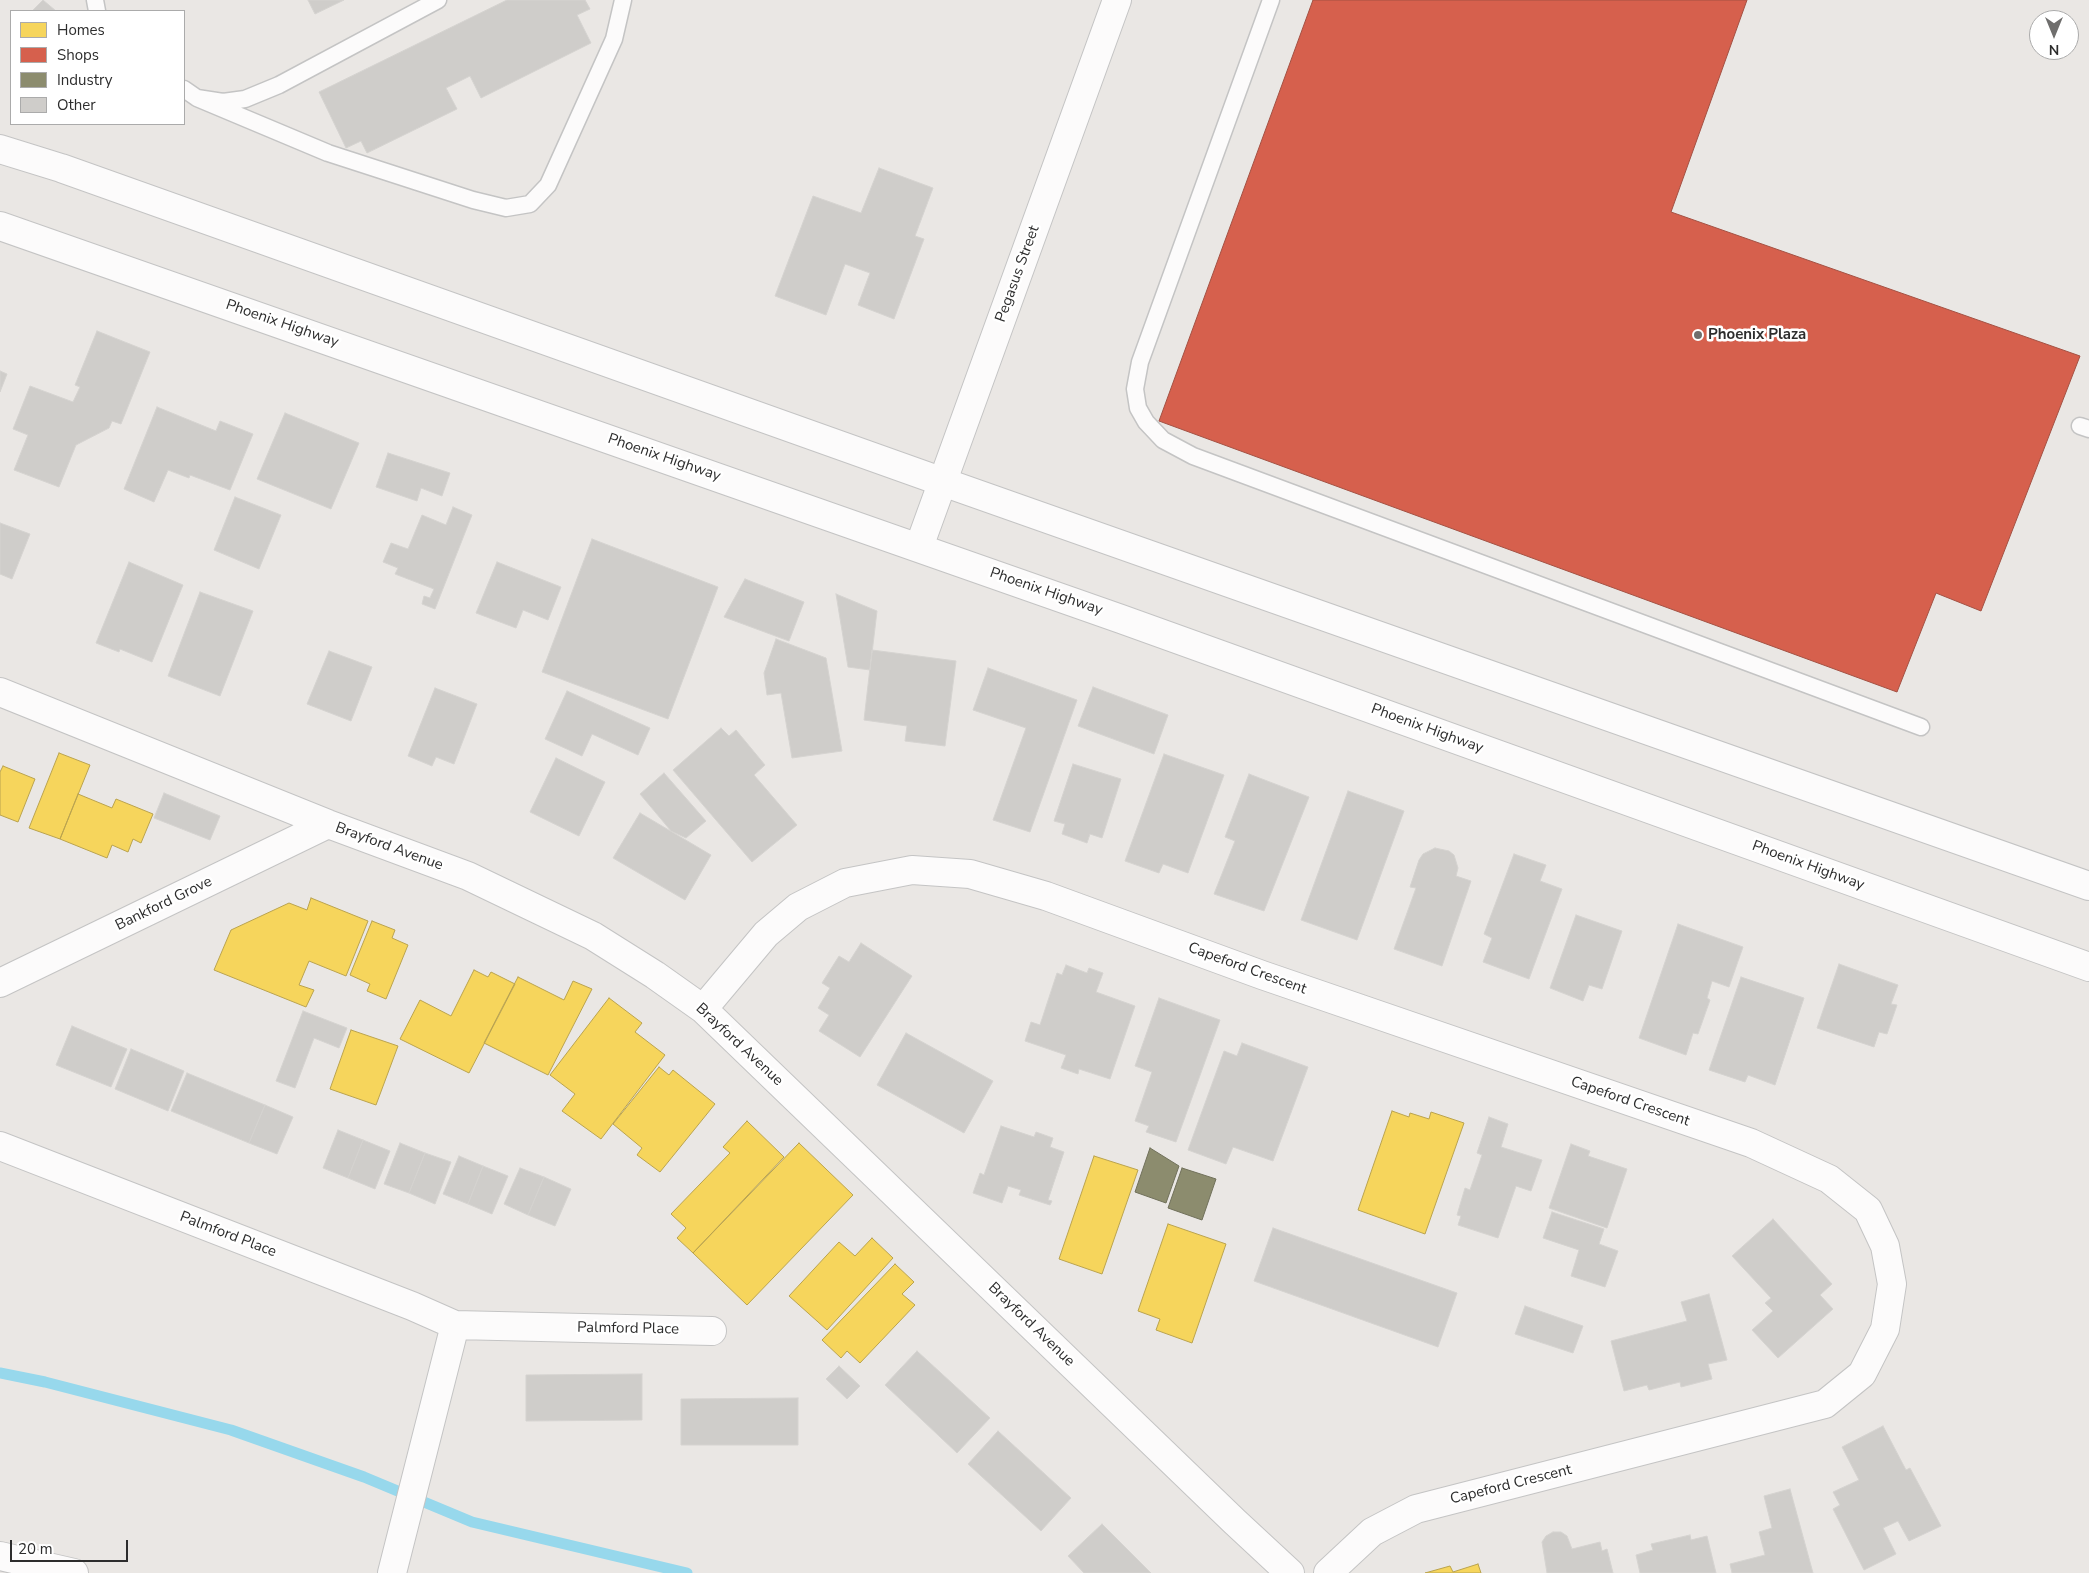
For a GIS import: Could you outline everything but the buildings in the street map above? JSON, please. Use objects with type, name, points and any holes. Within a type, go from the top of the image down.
[{"type":"street","name":"Pegasus Street","points":[[919,547],[1117,0]]},
{"type":"street","points":[[0,149],[61,168],[943,482],[2089,886]]},
{"type":"street","name":"Phoenix Highway","points":[[0,226],[919,547],[2089,967]]},
{"type":"street","name":"Brayford Avenue","points":[[0,692],[328,824],[468,876],[530,904],[593,936],[703,1009],[1219,1507],[1290,1573]]},
{"type":"street","name":"Bankford Grove","points":[[0,983],[328,824]]},
{"type":"street","name":"Capeford Crescent","points":[[703,1009],[766,934],[798,908],[845,883],[912,870],[970,874],[1046,896],[1262,975],[1751,1143],[1829,1179],[1868,1210],[1885,1246],[1892,1284],[1885,1329],[1862,1374],[1825,1404],[1416,1509],[1372,1532],[1328,1573]]},
{"type":"street","name":"Palmford Place","points":[[0,1146],[412,1306],[455,1325],[712,1331]]},
{"type":"street","points":[[392,1573],[455,1325]]},
{"type":"street","points":[[0,1556],[74,1573]]},
{"type":"lane","points":[[190,93],[223,102],[245,99],[279,84],[438,0]]},
{"type":"lane","points":[[190,93],[328,153],[473,200],[506,208],[530,204],[548,184],[614,39],[623,0]]},
{"type":"lane","points":[[1271,0],[1140,362],[1135,389],[1138,408],[1146,422],[1163,440],[1193,456],[1921,727]]},
{"type":"waterway","points":[[0,1373],[45,1382],[231,1430],[364,1477],[472,1522],[687,1573]]},
{"type":"place","name":"Phoenix Plaza","points":[[1698,335]]}]
